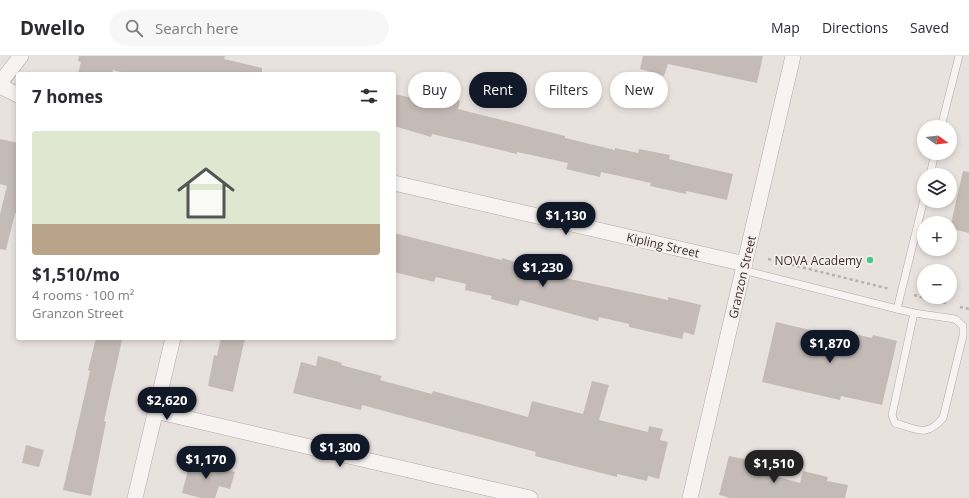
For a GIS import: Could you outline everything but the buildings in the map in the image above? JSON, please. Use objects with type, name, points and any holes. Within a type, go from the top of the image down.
[{"type":"street","points":[[16,94],[0,85],[21,56]]},
{"type":"street","name":"Granzon Street","points":[[690,498],[793,56]]},
{"type":"street","name":"Kipling Street","points":[[396,183],[744,267]]},
{"type":"street","points":[[135,498],[173,340]]},
{"type":"street","points":[[155,412],[530,498]]},
{"type":"lane","points":[[943,120],[959,56]]},
{"type":"lane","points":[[897,309],[922,208]]},
{"type":"lane","points":[[744,267],[897,309],[955,319],[962,326],[963,336],[943,418],[935,428],[925,431],[895,423],[892,415],[914,313]]},
{"type":"path","points":[[768,259],[891,289]]},
{"type":"path","points":[[911,295],[917,296]]},
{"type":"path","points":[[955,305],[969,309]]},
{"type":"place","name":"NOVA Academy","points":[[870,260]]}]
